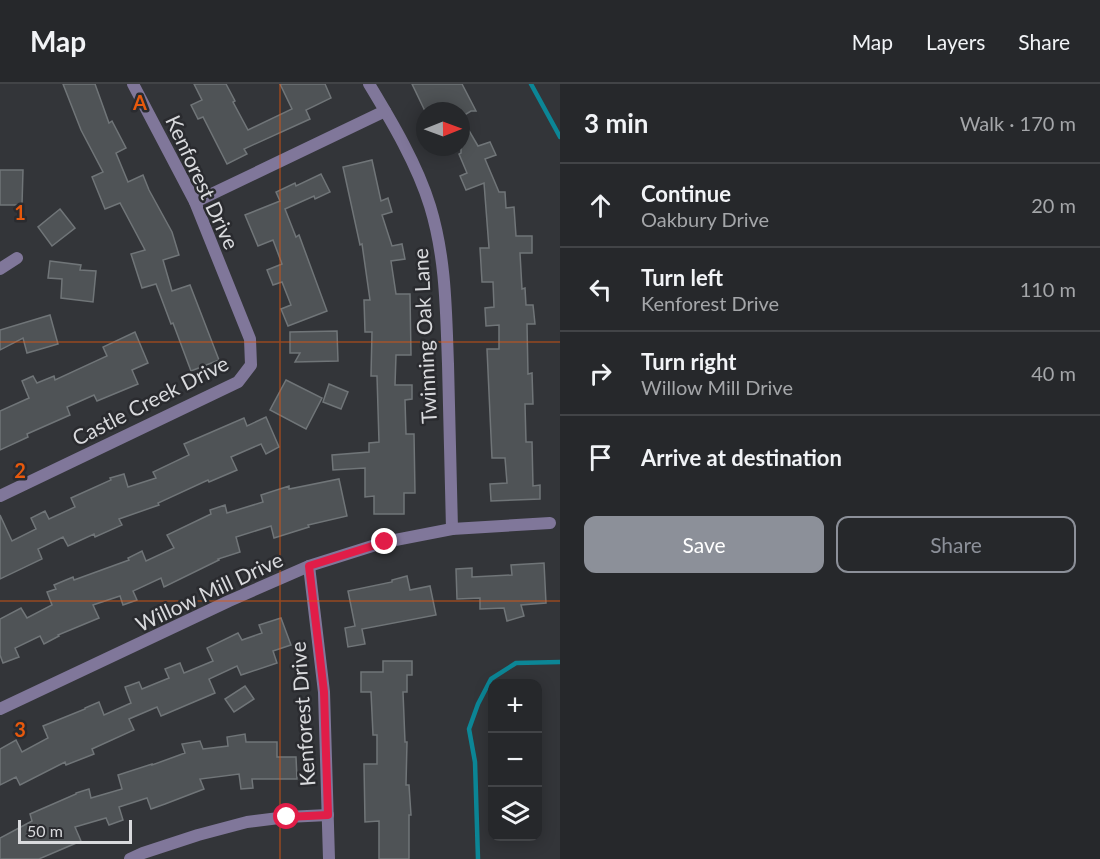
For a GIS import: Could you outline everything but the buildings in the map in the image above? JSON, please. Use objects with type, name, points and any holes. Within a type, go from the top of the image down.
[{"type":"street","name":"Kenforest Drive","points":[[133,84],[195,201],[234,298]]},
{"type":"street","name":"Twinning Oak Lane","points":[[369,84],[386,111],[413,164],[430,205],[441,249],[446,298],[452,529]]},
{"type":"street","points":[[195,201],[386,111]]},
{"type":"street","points":[[0,269],[17,258]]},
{"type":"street","name":"Castle Creek Drive","points":[[0,496],[238,382],[251,365],[250,339],[234,298]]},
{"type":"street","name":"Willow Mill Drive","points":[[0,709],[309,566],[385,542],[452,529],[550,523]]},
{"type":"street","name":"Kenforest Drive","points":[[309,566],[324,692],[329,859]]},
{"type":"street","points":[[130,859],[198,835],[247,822],[328,815]]},
{"type":"waterway","points":[[531,84],[560,137]]},
{"type":"waterway","points":[[478,859],[475,762],[469,729],[478,704],[491,679],[516,663],[560,662]]},
{"type":"route","points":[[287,817],[328,815],[324,692],[309,566],[385,542]]}]
